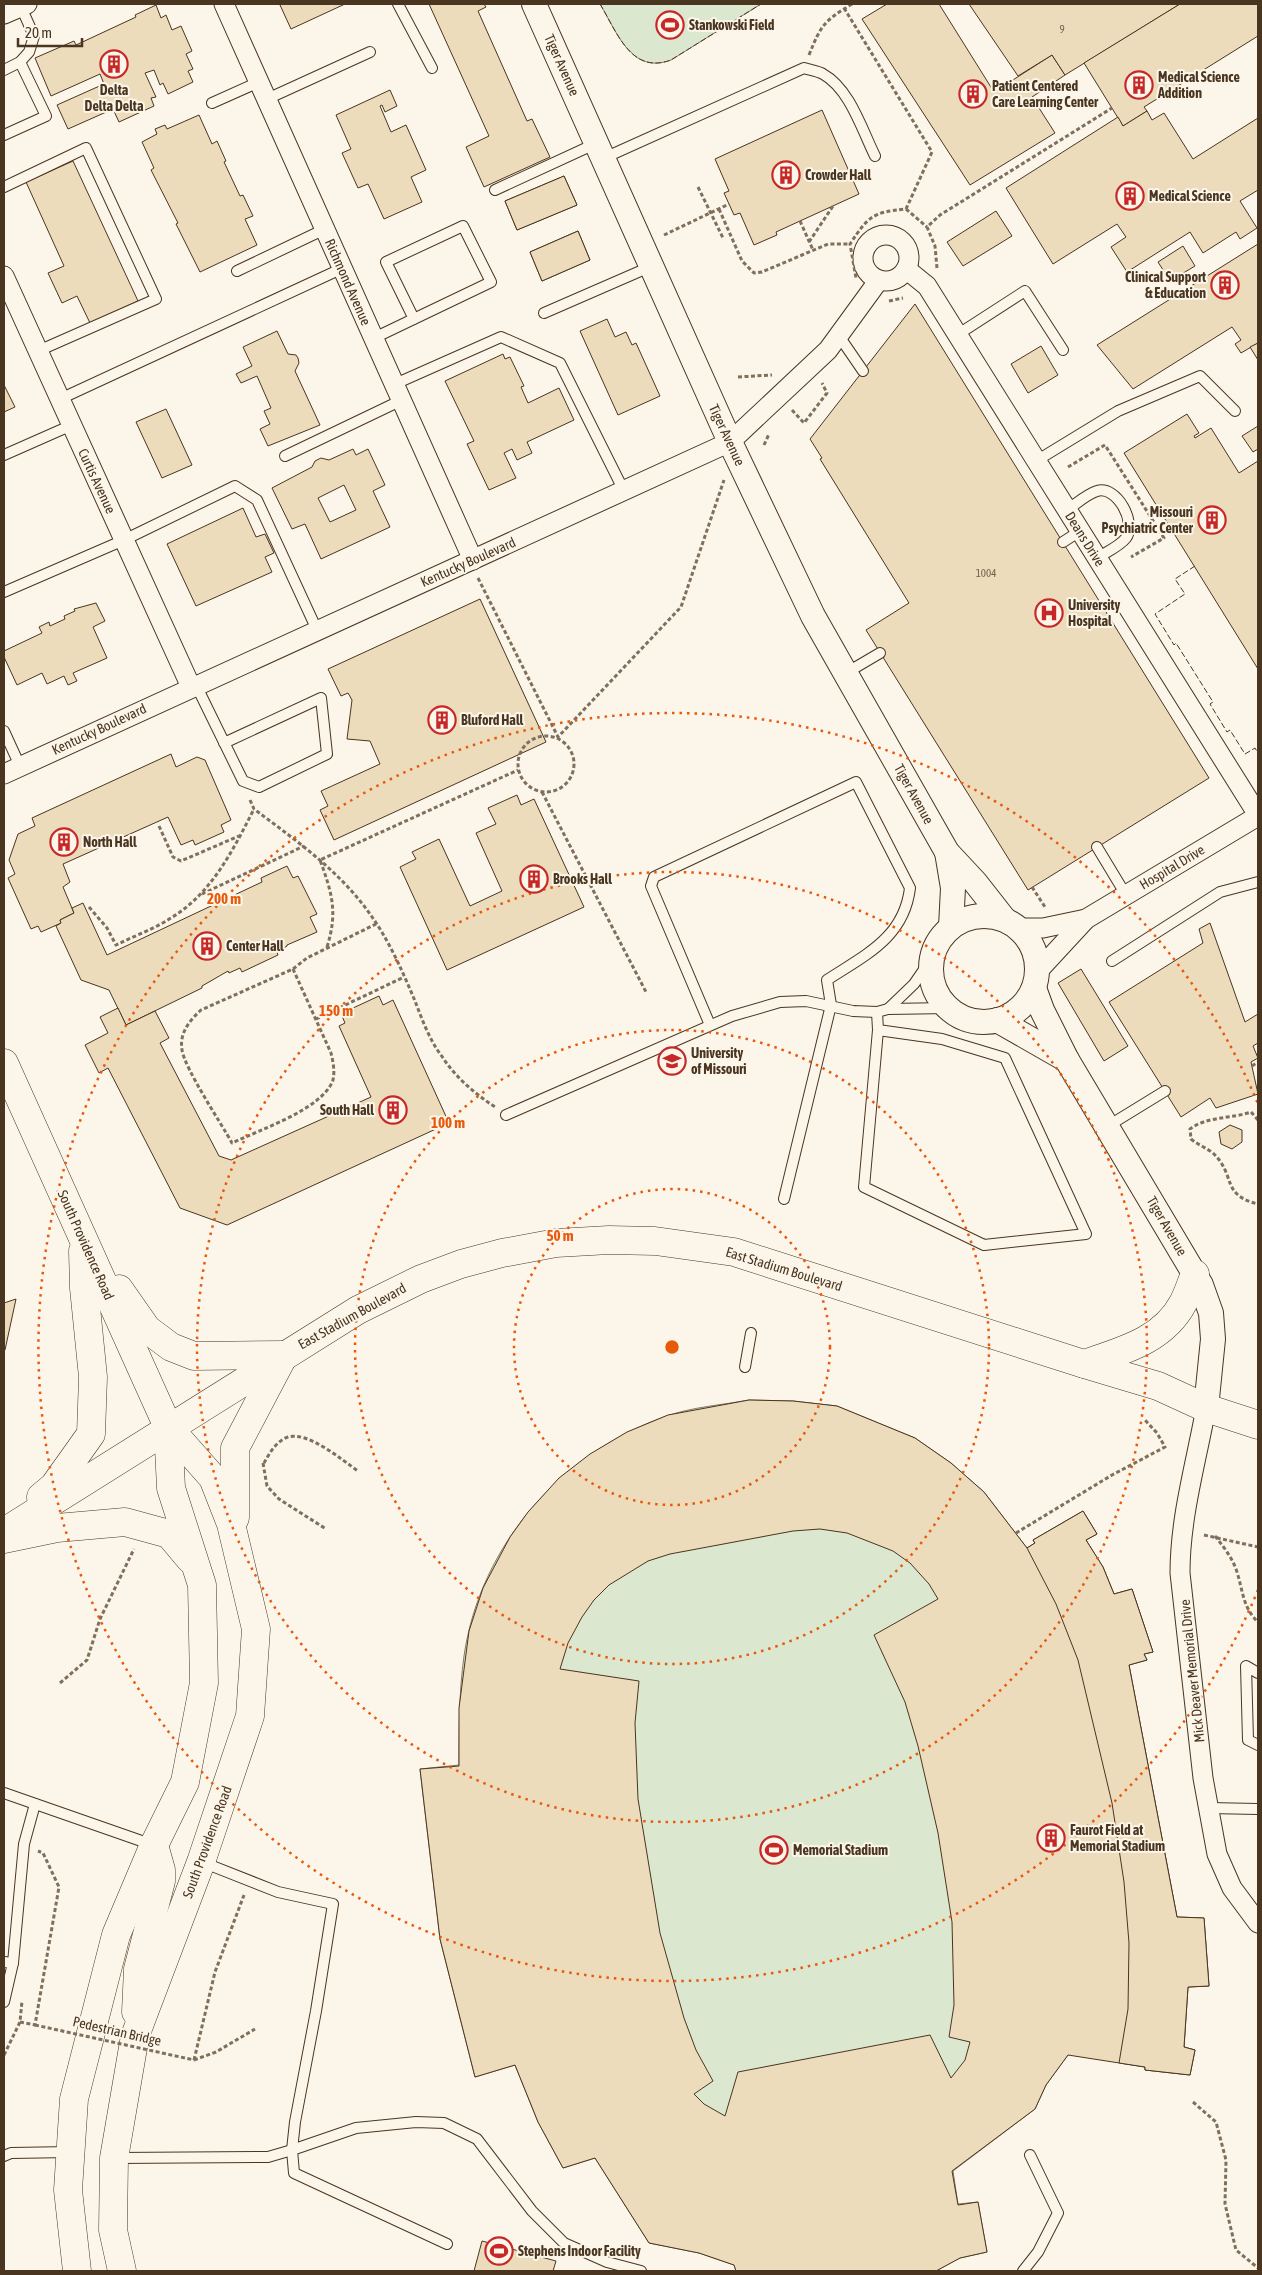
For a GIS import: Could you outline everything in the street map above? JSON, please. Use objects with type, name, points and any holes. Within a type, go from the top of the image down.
[{"type":"main road","name":"South Providence Road","points":[[6,1072],[168,1428],[212,1478],[231,1524],[256,1629],[250,1716],[201,1862],[135,2036],[114,2158],[113,2230],[122,2271]]},
{"type":"main road","points":[[82,1237],[148,1329],[171,1347],[194,1356],[284,1355],[235,1448],[234,1501],[237,1551]]},
{"type":"main road","points":[[4,1530],[54,1486],[91,1434],[93,1377],[84,1288],[82,1237]]},
{"type":"main road","name":"East Stadium Boulevard","points":[[4,1530],[358,1310],[421,1279],[461,1264],[502,1252],[556,1243],[609,1240],[655,1241],[734,1252],[1158,1386],[1206,1408],[1258,1425]]},
{"type":"main road","points":[[1084,1364],[1145,1341],[1158,1332],[1171,1321],[1184,1302],[1195,1274]]},
{"type":"main road","name":"South Providence Road","points":[[77,2271],[68,2190],[74,2099],[116,1935],[154,1845],[185,1782],[204,1682],[202,1585],[172,1488],[168,1428]]},
{"type":"main road","points":[[4,1539],[57,1528],[125,1522],[169,1534],[196,1565]]},
{"type":"main road","points":[[135,2036],[138,1969],[161,1881],[161,1870],[154,1845]]},
{"type":"street","name":"Richmond Avenue","points":[[224,4],[398,392],[474,567]]},
{"type":"street","name":"Tiger Avenue","points":[[534,4],[730,442],[813,616],[947,852],[1011,923]]},
{"type":"street","points":[[893,235],[905,244],[909,259],[906,269],[896,279],[879,280],[867,272],[862,259],[866,245],[878,236],[893,235]]},
{"type":"street","name":"Deans Drive","points":[[906,269],[927,286],[1258,815]]},
{"type":"street","name":"Curtis Avenue","points":[[4,276],[9,299],[38,351],[193,686]]},
{"type":"street","name":"Kentucky Boulevard","points":[[12,770],[317,630],[474,567],[624,491],[730,442],[828,350],[879,280]]},
{"type":"street","name":"Hospital Drive","points":[[1036,980],[1055,950],[1086,919],[1258,815]]},
{"type":"street","name":"Tiger Avenue","points":[[947,852],[953,888],[951,927]]},
{"type":"street","points":[[986,916],[1011,923],[1029,940],[1036,955],[1036,980],[1025,1003],[1013,1014],[997,1020],[980,1022],[964,1018],[949,1008],[938,994],[932,976],[932,958],[939,941],[951,927],[968,918],[986,916]]},
{"type":"street","name":"Hospital Drive","points":[[1011,923],[1043,928],[1086,919]]},
{"type":"street","name":"Tiger Avenue","points":[[1036,980],[1067,1060],[1201,1285],[1211,1313],[1213,1339],[1206,1408]]},
{"type":"street","name":"Tiger Avenue","points":[[997,1020],[1067,1060]]},
{"type":"street","name":"Mick Deaver Memorial Drive","points":[[1206,1408],[1183,1517],[1180,1573],[1208,1808],[1222,1869],[1236,1895],[1258,1923]]},
{"type":"lane","points":[[398,4],[432,68]]},
{"type":"lane","points":[[4,70],[20,62],[29,52],[34,36],[17,8]]},
{"type":"lane","points":[[267,99],[370,52]]},
{"type":"lane","points":[[4,135],[46,116],[20,62]]},
{"type":"lane","points":[[495,190],[600,151],[804,68],[822,73],[837,84],[850,104],[875,156]]},
{"type":"lane","points":[[212,103],[259,82]]},
{"type":"lane","points":[[4,187],[86,148],[156,298],[38,351]]},
{"type":"lane","points":[[374,338],[414,319],[491,282],[463,226],[386,262],[414,319]]},
{"type":"lane","points":[[237,271],[325,229]]},
{"type":"lane","points":[[544,313],[652,266]]},
{"type":"lane","points":[[60,399],[342,268]]},
{"type":"lane","points":[[957,335],[1025,291],[1063,350]]},
{"type":"lane","points":[[839,336],[863,371]]},
{"type":"lane","points":[[285,456],[398,392],[502,338],[560,363],[624,491]]},
{"type":"lane","points":[[1036,461],[1118,410],[1200,376],[1235,411]]},
{"type":"lane","points":[[4,455],[72,425]]},
{"type":"lane","points":[[4,592],[124,540],[235,486],[257,500],[317,630]]},
{"type":"lane","points":[[1067,510],[1097,491],[1106,491],[1115,497],[1129,519],[1130,531],[1125,540],[1097,558]]},
{"type":"lane","points":[[1063,542],[1080,531]]},
{"type":"lane","points":[[846,674],[880,652]]},
{"type":"lane","points":[[193,686],[243,781],[259,787],[327,754],[321,698],[224,743]]},
{"type":"lane","points":[[4,731],[12,770]]},
{"type":"lane","points":[[710,1025],[650,886],[654,877],[856,782],[910,888],[908,907],[892,933],[879,946],[827,980],[831,1005],[784,1199]]},
{"type":"lane","points":[[1097,847],[1126,895]]},
{"type":"lane","points":[[1112,961],[1220,892],[1258,882]]},
{"type":"lane","points":[[888,1009],[914,984],[932,958]]},
{"type":"lane","points":[[506,1115],[710,1025],[732,1016],[780,1002],[806,1001],[853,1010],[877,1012],[888,1009],[949,1008]]},
{"type":"lane","points":[[877,1012],[878,1030],[864,1187],[984,1245],[1086,1234],[1005,1058],[942,1038],[878,1030]]},
{"type":"lane","points":[[1108,1126],[1165,1091]]},
{"type":"lane","points":[[745,1366],[751,1333]]},
{"type":"lane","points":[[1258,1673],[1246,1666],[1248,1740],[1258,1745]]},
{"type":"lane","points":[[4,1793],[154,1845]]},
{"type":"lane","points":[[4,2002],[24,1844],[35,1804]]},
{"type":"lane","points":[[1208,1808],[1258,1809]]},
{"type":"lane","points":[[201,1862],[278,1892],[333,1904],[316,2011],[295,2122],[292,2150],[294,2172],[447,2244]]},
{"type":"lane","points":[[114,2158],[268,2156],[292,2150],[356,2128],[416,2122],[444,2123],[477,2139],[532,2211],[564,2243],[607,2262],[641,2271]]},
{"type":"lane","points":[[4,2156],[11,2153],[71,2152]]},
{"type":"lane","points":[[1023,2271],[1038,2252],[1058,2213],[1030,2155]]},
{"type":"path","points":[[804,68],[820,28],[831,16],[852,4]]},
{"type":"path","points":[[844,8],[932,152],[906,210]]},
{"type":"path","points":[[927,227],[940,215],[1112,108]]},
{"type":"path","points":[[698,187],[723,238]]},
{"type":"path","points":[[664,235],[729,204]]},
{"type":"path","points":[[809,242],[833,206]]},
{"type":"path","points":[[719,209],[742,261],[754,272],[762,272],[828,244],[850,244]]},
{"type":"path","points":[[852,285],[856,279],[850,244],[866,220],[886,211],[906,210],[927,227],[935,246],[937,269]]},
{"type":"path","points":[[800,221],[813,250]]},
{"type":"path","points":[[738,377],[772,375],[779,370]]},
{"type":"path","points":[[474,567],[558,737],[571,750],[575,767],[567,783],[560,789],[542,792],[527,785],[518,770],[520,753],[524,745],[540,736],[558,737],[681,607],[724,480]]},
{"type":"path","points":[[320,860],[518,770]]},
{"type":"path","points":[[542,792],[646,992]]},
{"type":"path","points":[[89,907],[107,928],[116,945],[171,918],[200,895],[220,871],[254,809],[320,860],[367,910],[404,976],[429,1036],[441,1056],[471,1091],[506,1115]]},
{"type":"path","points":[[159,826],[173,857],[181,860],[241,835]]},
{"type":"path","points":[[200,895],[304,846]]},
{"type":"path","points":[[320,860],[332,894],[334,915],[327,947]]},
{"type":"path","points":[[293,969],[331,1053],[334,1066],[332,1080],[325,1094],[312,1105],[232,1143],[188,1066],[182,1050],[183,1036],[190,1020],[202,1010],[293,969],[307,958],[327,947],[376,924]]},
{"type":"path","points":[[316,1019],[404,976]]},
{"type":"path","points":[[1252,1066],[1258,1062]]},
{"type":"path","points":[[1258,1120],[1251,1112],[1236,1117],[1200,1122],[1190,1129],[1191,1139],[1213,1153],[1224,1167],[1235,1195],[1246,1201],[1258,1204]]},
{"type":"path","points":[[1016,1533],[1112,1475],[1165,1447],[1157,1433],[1144,1419]]},
{"type":"path","points":[[326,1529],[279,1499],[267,1486],[264,1463],[272,1449],[287,1437],[304,1438],[323,1447],[358,1471]]},
{"type":"path","points":[[256,1462],[264,1463]]},
{"type":"path","points":[[1204,1535],[1215,1536],[1246,1546],[1258,1547]]},
{"type":"path","points":[[1215,1536],[1228,1553],[1236,1569],[1243,1600],[1251,1615],[1258,1622]]},
{"type":"path","points":[[60,1683],[87,1660],[100,1619],[135,1548]]},
{"type":"path","points":[[4,2055],[20,2022],[36,2024],[60,1887],[43,1853],[24,1844]]},
{"type":"path","points":[[194,2060],[215,1972],[250,1881]]},
{"type":"path","name":"Pedestrian Bridge","points":[[36,2024],[194,2060]]},
{"type":"path","points":[[194,2060],[216,2052],[255,2029]]},
{"type":"path","points":[[1193,2102],[1216,2122],[1226,2160],[1225,2204],[1236,2250],[1258,2268]]},
{"type":"green space","name":"Stankowski Field","points":[[600,4],[761,4],[671,60],[657,63],[645,62],[627,48],[619,38]]},
{"type":"green space","name":"Memorial Stadium","points":[[749,1400],[793,1401],[837,1406],[915,1438],[951,1463],[984,1492],[1027,1548],[1068,2055],[1046,2085],[1035,2109],[953,2171],[958,2204],[978,2202],[987,2252],[960,2258],[936,2271],[736,2271],[734,2265],[699,2253],[649,2243],[595,2158],[563,2168],[538,2122],[515,2065],[475,2077],[440,1939],[420,1769],[459,1765],[460,1697],[464,1656],[473,1615],[488,1577],[508,1541],[532,1508],[561,1478],[593,1453],[629,1432],[667,1416],[697,1408]]},
{"type":"building","points":[[345,4],[291,29],[280,5]]},
{"type":"building","points":[[429,4],[484,4],[486,7],[478,11],[527,121],[532,119],[550,157],[484,187],[466,147],[489,136]]},
{"type":"building","name":"Patient Centered Care Learning Center","points":[[887,4],[939,4],[994,92],[1052,55],[1065,75],[1032,97],[1055,133],[970,185],[862,19]]},
{"type":"building","points":[[969,4],[1180,4],[1065,75],[1052,55],[1018,76]]},
{"type":"building","name":"Medical Science Addition","points":[[1180,4],[1258,4],[1258,36],[1144,107],[1147,111],[1123,126],[1084,63]]},
{"type":"building","name":"Delta Delta Delta","points":[[156,5],[161,18],[166,15],[172,30],[181,26],[192,51],[186,54],[193,69],[188,71],[193,82],[168,94],[163,83],[160,85],[154,70],[145,73],[156,97],[151,98],[154,106],[119,122],[113,109],[68,129],[57,105],[104,84],[100,74],[51,96],[35,58],[74,41],[76,45],[136,17],[135,15]]},
{"type":"building","points":[[390,90],[397,106],[385,112],[382,105],[380,106],[391,132],[406,125],[426,170],[411,177],[422,202],[384,219],[368,184],[358,188],[342,153],[351,149],[336,115]]},
{"type":"building","name":"Crowder Hall","points":[[822,110],[859,194],[776,232],[777,235],[754,245],[740,213],[734,215],[724,193],[729,191],[715,159]]},
{"type":"building","name":"Medical Science","points":[[1147,111],[1152,120],[1164,113],[1193,159],[1258,118],[1258,190],[1240,201],[1257,228],[1240,239],[1236,232],[1203,253],[1190,232],[1127,272],[1111,247],[1126,237],[1117,224],[1053,264],[1006,188],[1118,117],[1123,126]]},
{"type":"building","points":[[199,115],[212,144],[217,141],[226,161],[224,162],[240,196],[243,195],[253,216],[245,219],[257,245],[200,272],[151,170],[154,168],[142,142],[157,134],[155,129],[165,125],[167,129]]},
{"type":"building","points":[[73,161],[138,301],[90,323],[77,296],[62,303],[48,273],[64,266],[26,182]]},
{"type":"building","points":[[564,176],[577,205],[517,230],[505,201]]},
{"type":"building","points":[[564,176],[577,205],[517,230],[505,201]]},
{"type":"building","points":[[996,211],[1012,236],[963,266],[947,242]]},
{"type":"building","points":[[578,231],[590,260],[542,281],[530,252]]},
{"type":"building","points":[[578,231],[590,260],[542,281],[530,252]]},
{"type":"building","name":"Clinical Support & Education","points":[[1258,244],[1258,343],[1241,353],[1235,344],[1241,340],[1232,327],[1133,389],[1097,345]]},
{"type":"building","points":[[1183,246],[1195,266],[1170,281],[1158,262]]},
{"type":"building","points":[[915,304],[1209,778],[1028,890],[866,630],[909,603],[820,459],[822,458],[810,439]]},
{"type":"building","points":[[607,319],[615,337],[626,332],[632,345],[636,343],[660,396],[618,415],[580,331]]},
{"type":"building","points":[[277,331],[288,354],[296,355],[298,358],[299,363],[295,371],[320,425],[268,446],[260,429],[270,424],[264,411],[271,408],[257,376],[241,383],[236,374],[252,366],[243,347]]},
{"type":"building","points":[[1258,343],[1258,360],[1250,347]]},
{"type":"building","points":[[1041,346],[1058,375],[1028,393],[1011,364]]},
{"type":"building","points":[[503,354],[505,359],[510,357],[524,386],[521,387],[528,403],[559,388],[574,420],[527,442],[532,453],[517,460],[512,449],[504,453],[516,478],[489,490],[467,444],[474,441],[445,381]]},
{"type":"building","points":[[4,385],[15,407],[4,412]]},
{"type":"building","points":[[166,409],[192,465],[162,478],[136,422]]},
{"type":"building","name":"Missouri Psychiatric Center","points":[[1187,414],[1199,433],[1194,436],[1195,438],[1211,428],[1239,473],[1258,461],[1258,669],[1124,453]]},
{"type":"building","points":[[1258,426],[1258,449],[1253,452],[1242,436]]},
{"type":"building","points":[[353,449],[356,455],[368,449],[385,485],[373,491],[390,527],[321,559],[305,524],[292,529],[272,488],[312,467],[315,461],[321,458],[329,460]],"holes":[[[344,485],[356,510],[330,522],[318,498]]]},
{"type":"building","points":[[243,508],[256,537],[265,534],[274,553],[265,557],[272,572],[196,606],[167,544]]},
{"type":"building","name":"Bluford Hall","points":[[480,599],[546,742],[334,840],[320,810],[328,806],[321,791],[380,764],[370,741],[347,739],[352,700],[348,693],[341,696],[328,669]]},
{"type":"building","points":[[96,603],[105,621],[93,627],[107,658],[73,673],[77,681],[68,685],[64,676],[47,684],[42,673],[17,685],[4,657],[4,651],[42,633],[39,627],[49,622],[50,626],[65,619],[64,616],[75,611],[74,609]]},
{"type":"building","name":"North Hall","points":[[171,754],[176,767],[197,757],[205,760],[231,820],[221,825],[224,832],[195,845],[193,840],[181,845],[168,817],[63,864],[70,882],[63,887],[74,913],[60,920],[61,923],[41,932],[38,926],[31,929],[8,878],[15,874],[9,860],[18,834],[35,826],[32,818]]},
{"type":"building","name":"Brooks Hall","points":[[517,795],[521,805],[534,799],[584,907],[447,970],[400,867],[416,859],[412,852],[439,839],[470,906],[502,891],[476,833],[496,824],[488,808]]},
{"type":"building","name":"Center Hall","points":[[287,866],[293,878],[298,876],[317,914],[310,917],[317,932],[287,945],[277,952],[278,955],[242,972],[240,968],[229,973],[228,971],[202,986],[202,988],[126,1025],[109,990],[81,980],[56,926],[61,923],[60,920],[74,913],[72,908],[83,903],[107,955],[262,882],[261,878]]},
{"type":"building","points":[[1210,923],[1245,1022],[1258,1014],[1258,1043],[1253,1046],[1258,1058],[1251,1062],[1258,1094],[1216,1108],[1210,1098],[1181,1117],[1109,1002],[1203,943],[1199,929]]},
{"type":"building","points":[[1081,969],[1128,1046],[1104,1061],[1058,983]]},
{"type":"building","name":"South Hall","points":[[379,996],[383,1005],[393,1000],[449,1123],[227,1225],[180,1208],[108,1068],[99,1073],[85,1045],[108,1033],[100,1017],[118,1008],[126,1025],[155,1011],[169,1038],[160,1043],[219,1156],[231,1160],[371,1097],[339,1026],[345,1023],[342,1016],[354,1011],[353,1008]]},
{"type":"building","points":[[1230,1125],[1242,1130],[1242,1142],[1232,1149],[1221,1144],[1219,1132]]},
{"type":"building","points":[[16,1299],[5,1350],[4,1350],[4,1303]]},
{"type":"building","name":"Memorial Stadium","points":[[749,1400],[793,1401],[837,1406],[915,1438],[951,1463],[984,1492],[1027,1548],[1035,1543],[1033,1540],[1083,1511],[1097,1534],[1086,1540],[1103,1567],[1114,1594],[1132,1589],[1153,1652],[1144,1654],[1147,1660],[1129,1665],[1177,1917],[1204,1918],[1209,1986],[1188,1987],[1184,2047],[1195,2050],[1190,2075],[1145,2070],[1145,2067],[1068,2055],[1046,2085],[1035,2109],[952,2171],[958,2205],[978,2202],[987,2252],[960,2258],[936,2271],[736,2271],[734,2265],[699,2253],[649,2243],[595,2158],[563,2168],[538,2122],[515,2065],[475,2077],[440,1939],[420,1769],[459,1766],[459,1708],[469,1631],[483,1588],[510,1537],[528,1512],[559,1478],[590,1454],[627,1432],[668,1415]],"holes":[[[820,1529],[847,1533],[893,1551],[910,1563],[929,1584],[938,1599],[874,1635],[905,1702],[918,1746],[938,1833],[952,1922],[954,2005],[949,2037],[970,2042],[965,2060],[951,2078],[930,2035],[738,2072],[725,2116],[704,2104],[694,2094],[713,2081],[696,2050],[684,2018],[660,1933],[638,1799],[635,1723],[639,1681],[560,1669],[568,1643],[594,1600],[609,1585],[648,1561],[670,1554],[793,1531]]]},
{"type":"building","points":[[1083,1511],[1097,1534],[1086,1540],[1103,1567],[1114,1594],[1132,1589],[1153,1652],[1144,1654],[1147,1660],[1129,1665],[1177,1917],[1204,1918],[1209,1986],[1188,1987],[1184,2047],[1195,2050],[1190,2075],[1145,2070],[1145,2067],[1119,2063],[1128,2009],[1129,1943],[1124,1882],[1112,1803],[1078,1660],[1056,1604],[1027,1548],[1035,1543],[1033,1540]]},
{"type":"building","name":"Stephens Indoor Facility","points":[[482,2241],[556,2261],[553,2271],[474,2271]]},
{"type":"fence","points":[[600,4],[619,38],[627,48],[645,62],[657,63],[671,60],[761,4]]},
{"type":"fence","points":[[1195,566],[1175,579],[1185,594],[1155,614],[1174,645],[1176,643],[1213,702],[1210,704],[1227,732],[1230,730],[1245,754],[1255,748],[1258,753]]},
{"type":"place","name":"Stankowski Field","points":[[670,25]]},
{"type":"place","name":"Delta Delta Delta","points":[[114,64]]},
{"type":"place","name":"Medical Science Addition","points":[[1139,85]]},
{"type":"place","name":"Patient Centered Care Learning Center","points":[[973,94]]},
{"type":"place","name":"Crowder Hall","points":[[786,175]]},
{"type":"place","name":"Medical Science","points":[[1130,196]]},
{"type":"place","name":"Clinical Support & Education","points":[[1225,285]]},
{"type":"place","name":"Missouri Psychiatric Center","points":[[1212,520]]},
{"type":"place","name":"University Hospital","points":[[1049,613]]},
{"type":"place","name":"Bluford Hall","points":[[442,720]]},
{"type":"place","name":"North Hall","points":[[64,842]]},
{"type":"place","name":"Brooks Hall","points":[[534,879]]},
{"type":"place","name":"Center Hall","points":[[207,946]]},
{"type":"place","name":"University of Missouri","points":[[672,1061]]},
{"type":"place","name":"South Hall","points":[[393,1110]]},
{"type":"place","name":"Faurot Field at Memorial Stadium","points":[[1051,1838]]},
{"type":"place","name":"Memorial Stadium","points":[[774,1850]]},
{"type":"place","name":"Stephens Indoor Facility","points":[[499,2251]]}]
